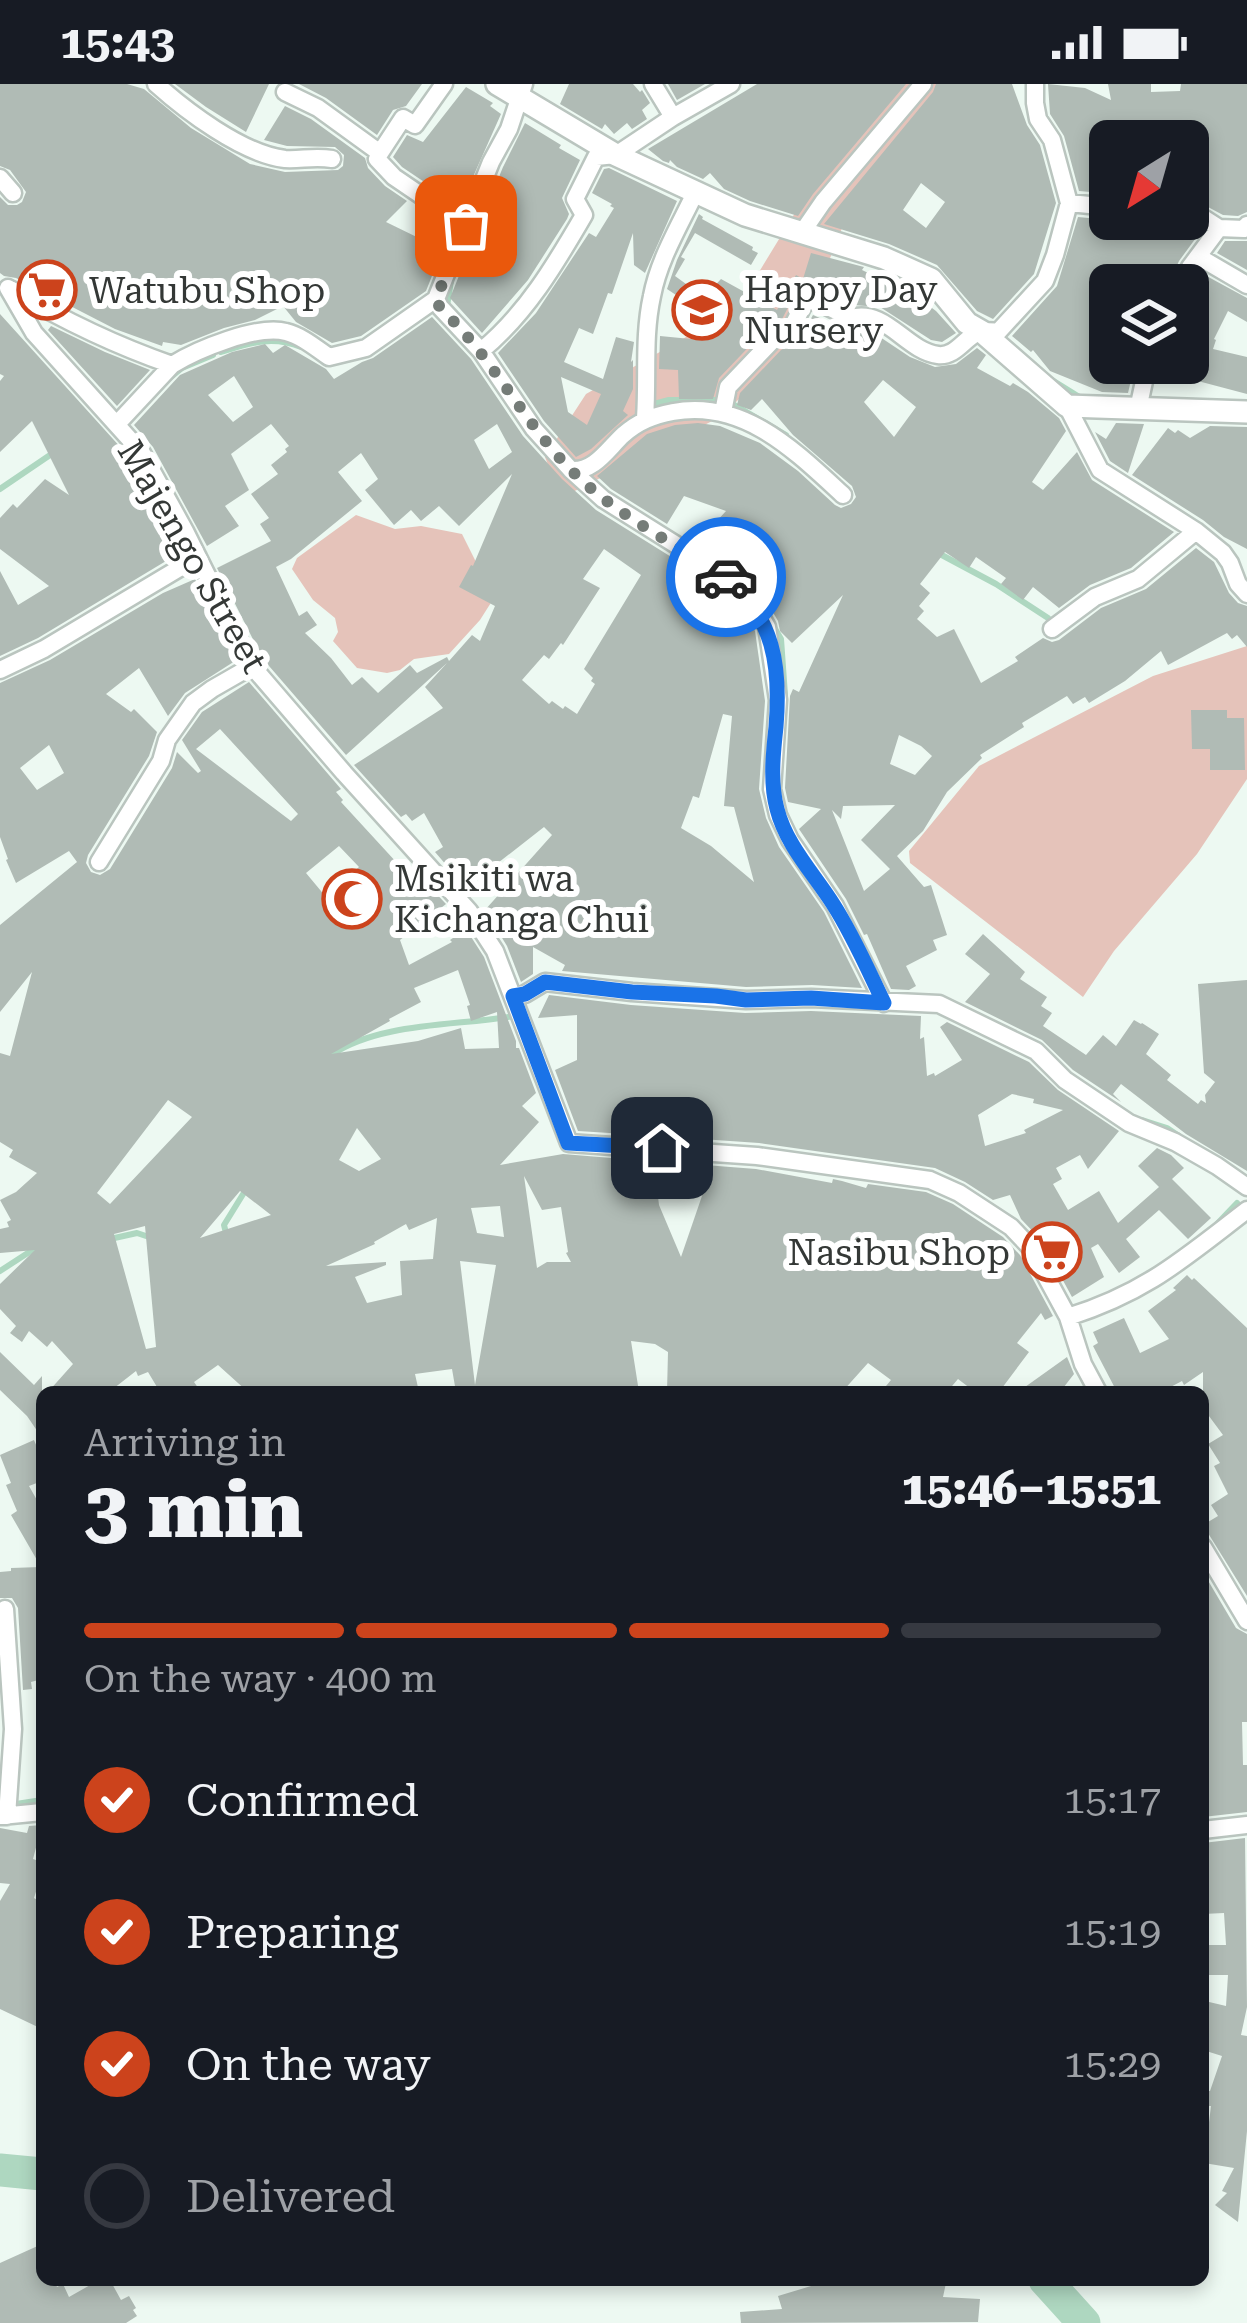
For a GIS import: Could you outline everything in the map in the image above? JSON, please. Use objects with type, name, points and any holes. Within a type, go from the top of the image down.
[{"type":"street","points":[[156,84],[244,147],[288,159],[332,159]]},
{"type":"street","points":[[444,84],[415,125],[403,118],[377,159],[394,177],[466,226]]},
{"type":"street","points":[[497,84],[522,90],[616,155],[745,215],[884,259],[931,279],[967,323],[1067,406],[1100,470],[1196,531],[1223,554],[1247,594]]},
{"type":"street","points":[[653,84],[673,117]]},
{"type":"street","points":[[481,351],[533,298],[567,245],[584,215],[574,200],[596,158],[616,155],[731,84]]},
{"type":"street","points":[[801,234],[923,84]]},
{"type":"street","points":[[723,412],[728,387],[774,339],[788,333],[806,300],[851,318],[863,315],[887,325],[933,355],[948,355],[981,331],[998,332],[1045,280],[1069,203],[1052,140],[1038,118],[1035,84]]},
{"type":"street","points":[[116,424],[172,365],[196,350],[281,330],[329,357],[366,348],[436,299],[522,90]]},
{"type":"street","points":[[286,92],[318,108],[380,154]]},
{"type":"street","points":[[0,178],[13,194]]},
{"type":"street","points":[[645,418],[652,294],[696,191]]},
{"type":"street","points":[[1069,203],[1089,205]]},
{"type":"street","points":[[1209,222],[1219,228],[1244,229],[1247,225]]},
{"type":"street","points":[[1194,264],[1219,228]]},
{"type":"street","points":[[1199,256],[1247,285]]},
{"type":"street","points":[[4,285],[41,308],[172,365]]},
{"type":"street","name":"Majengo Street","points":[[4,285],[34,333],[142,453],[252,666],[469,911],[495,951],[568,1143],[757,1156],[930,1180],[1011,1227],[1030,1247],[1068,1316]]},
{"type":"street","points":[[436,299],[481,351],[534,429],[571,470],[603,499],[729,578],[751,599],[767,627],[778,700],[772,789],[778,815],[844,924],[884,1003]]},
{"type":"street","points":[[1138,409],[1143,384]]},
{"type":"street","points":[[1067,406],[1247,412]]},
{"type":"street","points":[[571,470],[593,465],[645,418],[686,410],[723,412],[750,421],[799,454],[843,495]]},
{"type":"street","points":[[1052,629],[1095,597],[1138,579],[1196,531]]},
{"type":"street","points":[[0,670],[198,557]]},
{"type":"street","points":[[99,862],[161,761],[167,740],[193,704],[252,666]]},
{"type":"street","points":[[513,996],[545,982],[746,1000],[939,1004],[1036,1051],[1066,1080],[1129,1123],[1189,1150],[1247,1187]]},
{"type":"street","points":[[1095,1386],[1068,1316],[1137,1290],[1193,1255],[1247,1210]]},
{"type":"street","points":[[1209,1557],[1247,1622]]},
{"type":"street","points":[[4,1609],[14,1729],[4,1816],[36,1813]]},
{"type":"street","points":[[1209,1829],[1247,1825]]},
{"type":"shaded area","points":[[903,84],[947,84],[850,208],[797,341],[722,416],[561,498],[545,457],[586,394],[737,308],[798,208]]},
{"type":"shaded area","points":[[356,515],[395,529],[421,526],[462,534],[476,562],[499,590],[449,654],[414,659],[387,673],[357,668],[333,641],[338,632],[335,618],[313,600],[292,569],[297,558]]},
{"type":"shaded area","points":[[1247,646],[1247,779],[1197,854],[1114,951],[1083,997],[910,863],[909,851],[979,766],[1153,676]]},
{"type":"building","points":[[0,84],[127,84],[144,89],[191,128],[250,164],[285,172],[343,166],[344,155],[335,147],[287,146],[264,140],[285,106],[365,158],[385,186],[407,201],[386,222],[427,242],[429,237],[445,243],[426,291],[361,336],[332,343],[296,322],[283,306],[181,345],[163,342],[162,346],[4,276],[0,273],[0,197],[8,205],[17,205],[26,192],[10,170],[0,166]]},
{"type":"building","points":[[175,84],[269,84],[246,132]]},
{"type":"building","points":[[299,84],[422,84],[406,106],[393,110],[377,135]]},
{"type":"building","points":[[569,84],[633,84],[650,103],[642,110],[647,119],[632,129],[627,123],[614,134],[605,124],[602,129],[560,104]]},
{"type":"building","points":[[668,84],[705,84],[677,100]]},
{"type":"building","points":[[757,84],[906,84],[798,216],[750,201],[724,189],[710,173],[703,179],[648,149]]},
{"type":"building","points":[[936,84],[1012,84],[1040,145],[1056,203],[1034,274],[993,319],[977,311],[937,265],[824,224]],"holes":[[[921,183],[945,202],[926,228],[903,210]]]},
{"type":"building","points":[[1048,84],[1085,88],[1111,100],[1108,84],[1151,84],[1151,92],[1180,91],[1181,84],[1247,84],[1247,212],[1223,215],[1209,208],[1209,120],[1089,120],[1089,192],[1079,191],[1064,136],[1050,114]]},
{"type":"building","points":[[466,87],[493,103],[490,106],[501,114],[460,206],[393,157],[407,135],[423,142]]},
{"type":"building","points":[[525,123],[580,160],[562,198],[569,214],[528,280],[482,333],[450,298]]},
{"type":"building","points":[[604,169],[677,201],[645,273],[634,265],[633,233],[593,334],[579,328],[564,362],[603,379],[616,337],[634,342],[633,389],[623,411],[628,415],[576,457],[544,421],[498,353],[536,313],[589,233],[596,237],[614,208],[592,193]],"holes":[[[561,377],[601,394],[587,425],[568,412]]]},
{"type":"building","points":[[699,214],[758,253],[751,265],[695,233],[675,276],[704,297],[721,279],[777,310],[796,275],[803,279],[811,253],[864,267],[862,270],[893,285],[896,281],[956,333],[942,342],[931,340],[880,307],[853,305],[823,291],[802,288],[780,323],[765,330],[719,378],[713,399],[679,399],[678,370],[659,369],[660,336],[701,340],[673,315],[685,301],[667,289]]},
{"type":"building","points":[[1078,217],[1089,218],[1089,240],[1194,240],[1178,264],[1089,264],[1089,384],[1130,384],[1128,393],[1102,392],[1050,371],[1033,350],[1012,336],[1057,286]]},
{"type":"building","points":[[1225,241],[1247,241],[1247,270],[1217,253]]},
{"type":"building","points":[[1209,277],[1247,298],[1247,322],[1228,311],[1213,349],[1247,357],[1247,394],[1209,384]]},
{"type":"building","points":[[0,314],[132,460],[181,552],[0,656],[0,571],[18,605],[49,586],[0,549],[0,518],[45,479],[69,495],[32,421],[0,452],[0,381],[4,376],[0,374]]},
{"type":"building","points":[[813,315],[847,330],[871,331],[935,367],[956,364],[977,348],[986,355],[977,368],[1028,392],[1059,418],[1066,431],[1032,482],[1043,490],[1077,452],[1092,480],[1174,532],[1131,568],[1090,585],[1059,608],[1033,587],[1023,600],[1001,584],[1006,578],[976,557],[969,568],[945,552],[920,584],[930,593],[919,606],[924,611],[917,619],[937,637],[954,629],[981,683],[1018,661],[1015,657],[1043,638],[1059,640],[1101,608],[1146,589],[1196,548],[1214,562],[1229,593],[1247,606],[1247,647],[1237,635],[1232,639],[1227,633],[1168,665],[1161,651],[1089,703],[1085,697],[1073,704],[1067,696],[980,755],[947,792],[923,831],[897,856],[924,887],[931,885],[947,935],[933,940],[937,950],[906,966],[916,986],[909,990],[891,989],[867,934],[799,829],[821,809],[788,802],[785,788],[790,696],[793,689],[799,692],[843,595],[792,643],[780,631],[760,590],[712,552],[717,546],[704,535],[726,511],[684,496],[667,524],[597,476],[647,434],[698,423],[720,426],[760,443],[835,505],[851,504],[856,497],[852,486],[793,435],[762,399],[751,410],[737,405],[740,393],[781,350],[799,340]],"holes":[[[883,380],[916,407],[894,437],[864,402]],[[899,735],[932,756],[915,775],[890,764]],[[895,805],[861,840],[890,869],[864,891],[832,810],[841,819],[843,806]]]},
{"type":"building","points":[[432,317],[471,359],[523,436],[562,479],[596,510],[721,588],[741,607],[755,631],[765,701],[759,789],[766,818],[779,847],[824,912],[862,988],[746,987],[562,971],[565,965],[533,947],[533,974],[521,982],[485,910],[552,835],[544,827],[466,888],[435,852],[443,847],[424,813],[412,821],[406,814],[401,817],[354,765],[443,708],[425,687],[447,663],[346,755],[263,659],[217,568],[271,541],[260,524],[269,518],[251,494],[278,474],[271,465],[289,446],[271,424],[231,454],[249,490],[225,506],[239,526],[207,546],[153,447],[134,425],[180,375],[232,352],[265,344],[273,353],[285,345],[326,369],[334,379]],"holes":[[[234,376],[253,407],[233,422],[208,395]],[[497,424],[512,452],[489,469],[474,440]],[[361,453],[378,479],[365,490],[394,525],[411,510],[421,521],[439,506],[459,526],[512,474],[473,566],[459,587],[495,606],[480,641],[472,635],[449,661],[447,657],[417,673],[410,665],[378,693],[362,677],[352,685],[305,633],[317,625],[307,611],[299,616],[276,567],[362,501],[338,472]],[[604,549],[641,575],[584,669],[595,684],[577,714],[552,701],[549,704],[522,680],[544,655],[549,659],[563,645],[600,588],[583,579]],[[723,714],[732,716],[724,806],[734,807],[754,882],[681,828],[693,796],[699,798]]]},
{"type":"building","points":[[51,326],[150,370],[117,406],[48,330]]},
{"type":"building","points":[[1116,423],[1144,424],[1128,473],[1110,461],[1095,432],[1106,439]]},
{"type":"building","points":[[1210,426],[1247,427],[1247,549],[1132,475],[1168,428],[1190,438]]},
{"type":"building","points":[[195,579],[235,661],[185,693],[168,716],[139,668],[106,694],[131,712],[134,709],[157,732],[149,756],[86,863],[100,875],[110,869],[172,768],[177,752],[201,771],[182,740],[202,712],[249,682],[341,789],[336,792],[341,802],[409,876],[415,871],[446,904],[400,940],[409,965],[466,929],[484,957],[536,1093],[522,1106],[539,1122],[500,1165],[563,1154],[636,1160],[638,1179],[656,1180],[659,1205],[681,1257],[703,1193],[690,1193],[692,1164],[926,1192],[1003,1237],[1020,1255],[1053,1316],[1045,1320],[1041,1313],[1017,1343],[1029,1352],[1004,1386],[967,1386],[958,1379],[952,1386],[886,1386],[891,1380],[868,1363],[847,1386],[667,1386],[668,1352],[655,1344],[631,1341],[638,1386],[455,1386],[452,1369],[415,1374],[418,1386],[241,1386],[218,1365],[194,1382],[197,1386],[156,1386],[148,1372],[138,1376],[136,1371],[117,1386],[53,1386],[73,1364],[52,1341],[47,1347],[29,1331],[22,1342],[10,1333],[16,1326],[0,1309],[0,1284],[35,1250],[0,1253],[0,1229],[9,1227],[11,1220],[0,1200],[37,1173],[9,1157],[13,1150],[0,1142],[0,1053],[10,1056],[32,972],[0,1012],[0,925],[77,862],[69,851],[16,883],[6,860],[0,837],[0,683]],"holes":[[[220,729],[298,814],[291,821],[196,749]],[[49,745],[64,773],[37,790],[20,768]],[[339,846],[359,867],[326,897],[306,873]],[[458,970],[471,1021],[497,1012],[499,1048],[465,1049],[461,1028],[418,1041],[331,1054],[421,1002],[414,988]],[[168,1100],[192,1117],[110,1204],[97,1193]],[[357,1128],[381,1159],[359,1171],[339,1160]],[[524,1176],[542,1210],[561,1207],[571,1262],[547,1262],[537,1268]],[[240,1191],[271,1215],[200,1238]],[[500,1206],[504,1237],[477,1233],[471,1208]],[[437,1218],[433,1259],[400,1261],[402,1295],[367,1303],[355,1277],[386,1262],[326,1266],[406,1224],[409,1230]],[[145,1226],[156,1347],[146,1349],[114,1234]],[[460,1261],[496,1265],[475,1385]]]},
{"type":"building","points":[[1191,710],[1227,710],[1227,718],[1244,718],[1245,770],[1210,770],[1210,749],[1192,749]]},
{"type":"building","points":[[983,934],[1025,972],[1020,979],[1047,997],[1041,1006],[1052,1013],[1043,1026],[1086,1055],[1103,1035],[1116,1046],[1134,1020],[1142,1023],[1159,1034],[1146,1054],[1171,1075],[1167,1080],[1198,1104],[1206,1103],[1205,1095],[1215,1082],[1204,1073],[1198,984],[1247,980],[1247,1171],[1186,1134],[1121,1084],[1113,1094],[1121,1102],[1073,1070],[1042,1040],[965,1002],[990,974],[965,954]]},
{"type":"building","points":[[549,995],[745,1013],[921,1016],[927,1076],[962,1060],[940,1027],[947,1022],[1029,1062],[1058,1090],[1119,1131],[1088,1169],[1080,1155],[1056,1168],[1062,1179],[1053,1184],[1068,1210],[1099,1191],[1118,1223],[1159,1187],[1138,1166],[1157,1148],[1184,1168],[1172,1179],[1211,1218],[1188,1239],[1159,1210],[1126,1239],[1140,1257],[1119,1273],[1098,1244],[1091,1248],[1104,1277],[1072,1297],[1010,1195],[993,1200],[935,1168],[759,1143],[578,1131],[555,1070],[577,1060],[577,1015],[538,1018]],"holes":[[[1012,1094],[1034,1099],[1033,1103],[1063,1110],[1024,1130],[1026,1133],[985,1146],[978,1115]]]},
{"type":"building","points":[[1187,1275],[1194,1278],[1247,1328],[1247,1596],[1209,1535],[1209,1521],[1218,1516],[1211,1505],[1228,1494],[1214,1466],[1220,1463],[1209,1446],[1223,1435],[1209,1416],[1209,1386],[1203,1386],[1203,1372],[1184,1385],[1182,1381],[1172,1386],[1114,1386],[1093,1346],[1098,1343],[1093,1332],[1124,1318],[1140,1353],[1169,1339],[1148,1311],[1176,1290],[1173,1288]]},
{"type":"building","points":[[0,1352],[34,1385],[42,1376],[42,1386],[36,1386],[36,1429],[27,1416],[0,1390]]},
{"type":"building","points":[[1067,1357],[1074,1374],[1065,1386],[1026,1386]]},
{"type":"building","points":[[34,1440],[36,1445],[36,1483],[29,1486],[36,1498],[36,1558],[11,1515],[17,1511],[0,1455]]},
{"type":"building","points":[[36,1567],[36,1681],[31,1682],[32,1689],[23,1690],[18,1608],[12,1598],[0,1598],[0,1572]]},
{"type":"building","points":[[1209,1582],[1236,1628],[1247,1634],[1247,1722],[1242,1722],[1247,1812],[1209,1816]]},
{"type":"building","points":[[36,1825],[36,2026],[0,2009],[0,1901],[10,1884],[0,1883],[0,1828],[27,1833],[29,1826]]},
{"type":"building","points":[[1245,1838],[1247,2007],[1241,2035],[1247,2036],[1247,2131],[1238,2222],[1215,2205],[1227,2193],[1222,2191],[1234,2168],[1209,2164],[1209,2091],[1222,2056],[1209,2052],[1209,2002],[1226,2006],[1228,1975],[1209,1975],[1209,1945],[1226,1945],[1224,1913],[1209,1914],[1209,1842]]},
{"type":"building","points":[[36,2247],[36,2286],[64,2286],[69,2297],[88,2286],[113,2286],[121,2300],[129,2296],[137,2316],[126,2323],[0,2323],[0,2263]]},
{"type":"building","points":[[811,2286],[945,2286],[943,2297],[980,2299],[978,2322],[741,2323],[740,2312],[782,2309],[778,2296]]},
{"type":"waterway","points":[[450,308],[451,281]]},
{"type":"waterway","points":[[221,352],[271,341],[301,347]]},
{"type":"waterway","points":[[171,377],[213,355]]},
{"type":"waterway","points":[[1052,380],[1081,398]]},
{"type":"waterway","points":[[650,405],[669,400],[726,400],[786,435]]},
{"type":"waterway","points":[[0,489],[53,453]]},
{"type":"waterway","points":[[938,553],[1048,618]]},
{"type":"waterway","points":[[774,627],[781,639],[785,695]]},
{"type":"waterway","points":[[331,1055],[395,1031],[514,1016]]},
{"type":"waterway","points":[[1142,1120],[1179,1136]]},
{"type":"waterway","points":[[227,1237],[224,1225],[245,1191]]},
{"type":"waterway","points":[[1215,1226],[1237,1203]]},
{"type":"waterway","points":[[110,1239],[137,1233],[149,1237]]},
{"type":"waterway","points":[[0,1271],[37,1247]]},
{"type":"waterway","points":[[16,1804],[36,1801]]},
{"type":"waterway","points":[[0,2170],[36,2173]]},
{"type":"waterway","points":[[1050,2286],[1084,2323]]},
{"type":"way so far","points":[[466,226],[436,299],[440,308],[481,351],[534,429],[571,470],[603,499],[726,577]]},
{"type":"place","name":"Watubu Shop","points":[[47,290]]},
{"type":"place","name":"Happy Day Nursery","points":[[702,310]]},
{"type":"place","name":"Msikiti wa Kichanga Chui","points":[[352,899]]},
{"type":"place","name":"Nasibu Shop","points":[[1052,1252]]},
{"type":"route","points":[[662,1148],[568,1143],[513,996],[545,982],[746,1000],[884,1003],[835,906],[778,815],[772,789],[778,700],[767,627],[751,599],[726,577]]}]
